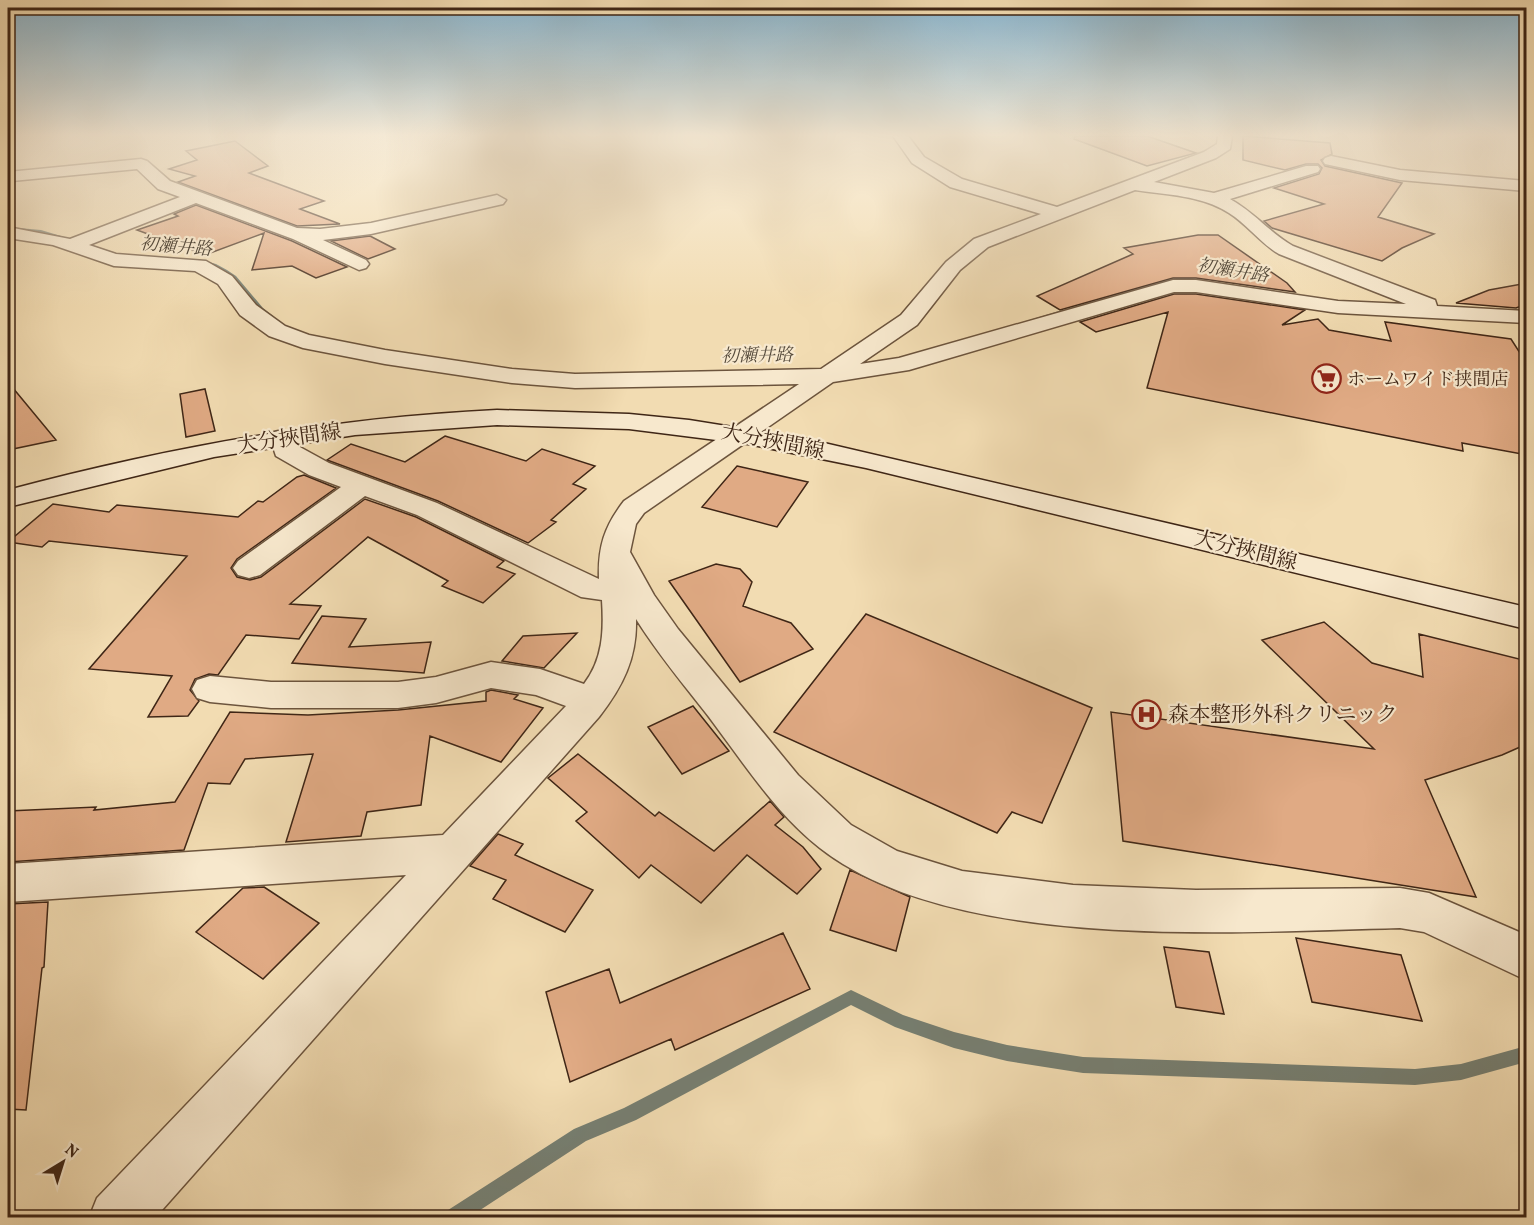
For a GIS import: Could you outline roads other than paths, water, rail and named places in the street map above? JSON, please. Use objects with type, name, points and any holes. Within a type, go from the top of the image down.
[{"type":"street","points":[[186,193],[295,234],[359,264]]},
{"type":"street","points":[[988,193],[1057,213]]},
{"type":"street","points":[[117,1218],[591,701],[608,676],[616,657],[620,629],[614,544],[624,517],[634,507],[739,433],[909,320],[953,266],[972,249],[993,237],[1109,193]]},
{"type":"street","points":[[1179,193],[1213,199],[1235,209],[1276,245],[1424,303],[1438,314]]},
{"type":"street","points":[[1213,199],[1232,193]]},
{"type":"street","points":[[73,244],[117,229],[152,212],[197,197]]},
{"type":"street","points":[[295,234],[309,235],[383,225],[460,206],[497,200]]},
{"type":"street","points":[[8,233],[73,244],[100,257],[114,260],[200,265],[220,275],[248,310],[277,331],[303,341],[385,357],[512,376],[567,381],[836,370],[900,365],[1173,286],[1205,287],[1338,307],[1527,317]]},
{"type":"street","name":"大分挾間線","points":[[8,499],[161,460],[283,438],[418,422],[524,418],[627,421],[739,433],[960,481],[1527,618]]},
{"type":"street","points":[[283,438],[285,450],[319,469],[427,509],[592,589],[616,591]]},
{"type":"street","points":[[249,567],[362,485]]},
{"type":"street","points":[[614,544],[623,567],[653,619],[774,776],[836,837],[882,864],[967,893],[1053,904],[1168,912],[1400,908],[1429,913],[1527,958]]},
{"type":"street","points":[[210,689],[272,695],[398,695],[436,690],[490,675],[540,682],[591,701]]},
{"type":"street","points":[[8,883],[452,853]]},
{"type":"waterway","name":"初瀬井路","points":[[8,229],[41,232],[78,242]]},
{"type":"waterway","name":"初瀬井路","points":[[198,261],[214,265],[225,271],[240,285],[252,302],[271,317]]},
{"type":"waterway","name":"初瀬井路","points":[[1020,324],[1164,281],[1182,279],[1207,282]]},
{"type":"waterway","points":[[451,1218],[580,1135],[630,1114],[851,997],[900,1022],[954,1040],[1007,1053],[1083,1065],[1415,1077],[1461,1072],[1526,1054]]},
{"type":"place","name":"ホームワイド挟間店","points":[[1326,379]]},
{"type":"place","name":"森本整形外科クリニック","points":[[1147,714]]}]
